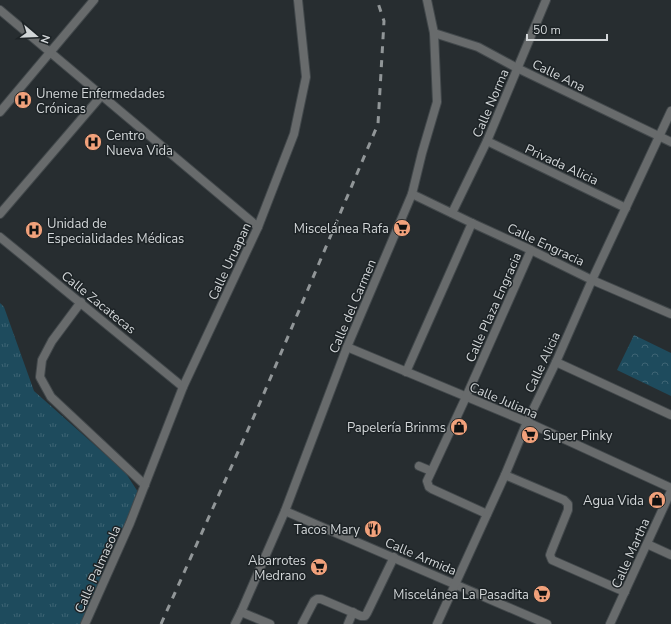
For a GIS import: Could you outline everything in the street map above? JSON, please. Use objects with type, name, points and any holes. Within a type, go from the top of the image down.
[{"type":"street","points":[[0,112],[94,0]]},
{"type":"street","name":"Calle Uruapan","points":[[130,523],[183,387],[258,227],[294,134],[306,77],[298,0]]},
{"type":"street","name":"Calle del Carmen","points":[[235,624],[285,511],[347,347],[412,194],[436,102],[434,33],[427,0]]},
{"type":"street","name":"Calle Norma","points":[[452,214],[487,142],[546,0]]},
{"type":"street","points":[[0,10],[258,227]]},
{"type":"street","name":"Calle Ana","points":[[434,33],[478,47],[671,142]]},
{"type":"street","points":[[0,214],[102,95]]},
{"type":"street","name":"Calle Alicia","points":[[437,624],[506,475],[527,422],[671,111]]},
{"type":"street","name":"Privada Alicia","points":[[487,142],[626,208]]},
{"type":"street","name":"Calle Engracia","points":[[412,194],[592,280],[671,314]]},
{"type":"street","points":[[406,372],[472,223]]},
{"type":"street","name":"Calle Zacatecas","points":[[0,236],[183,387]]},
{"type":"street","name":"Calle Plaza Engracia","points":[[487,514],[432,489],[429,487],[428,478],[466,397],[531,250]]},
{"type":"street","points":[[81,302],[52,342],[42,360],[40,377],[50,397],[145,485]]},
{"type":"street","name":"Calle Juliana","points":[[347,347],[527,422],[671,488]]},
{"type":"street","points":[[556,362],[671,415]]},
{"type":"street","points":[[419,466],[431,471]]},
{"type":"street","points":[[506,475],[564,500],[568,504],[568,510],[550,555],[552,560],[625,592]]},
{"type":"street","name":"Calle Martha","points":[[610,624],[671,491]]},
{"type":"street","name":"Calle Armida","points":[[285,511],[547,624]]},
{"type":"street","name":"Calle Palmasola","points":[[85,624],[130,523]]},
{"type":"street","points":[[647,544],[671,555]]},
{"type":"street","points":[[302,624],[314,601],[317,599],[321,599],[361,616],[365,616],[368,613],[394,558]]},
{"type":"street","points":[[241,612],[270,624]]},
{"type":"street","points":[[348,624],[353,612]]},
{"type":"green space","points":[[0,303],[4,307],[34,391],[125,472],[138,492],[131,516],[118,535],[81,624],[0,624]]},
{"type":"green space","points":[[634,335],[671,353],[671,396],[617,370]]},
{"type":"railway","points":[[161,624],[259,405],[378,124],[384,21],[377,0]]},
{"type":"place","name":"Uneme Enfermedades Crónicas","points":[[23,100]]},
{"type":"place","name":"Centro Nueva Vida","points":[[93,142]]},
{"type":"place","name":"Miscelánea Rafa","points":[[402,228]]},
{"type":"place","name":"Unidad de Especialidades Médicas","points":[[34,230]]},
{"type":"place","name":"Papelería Brinms","points":[[459,427]]},
{"type":"place","name":"Super Pinky","points":[[530,435]]},
{"type":"place","name":"Agua Vida","points":[[657,500]]},
{"type":"place","name":"Tacos Mary","points":[[373,529]]},
{"type":"place","name":"Abarrotes Medrano","points":[[319,567]]},
{"type":"place","name":"Miscelánea La Pasadita","points":[[542,594]]}]
